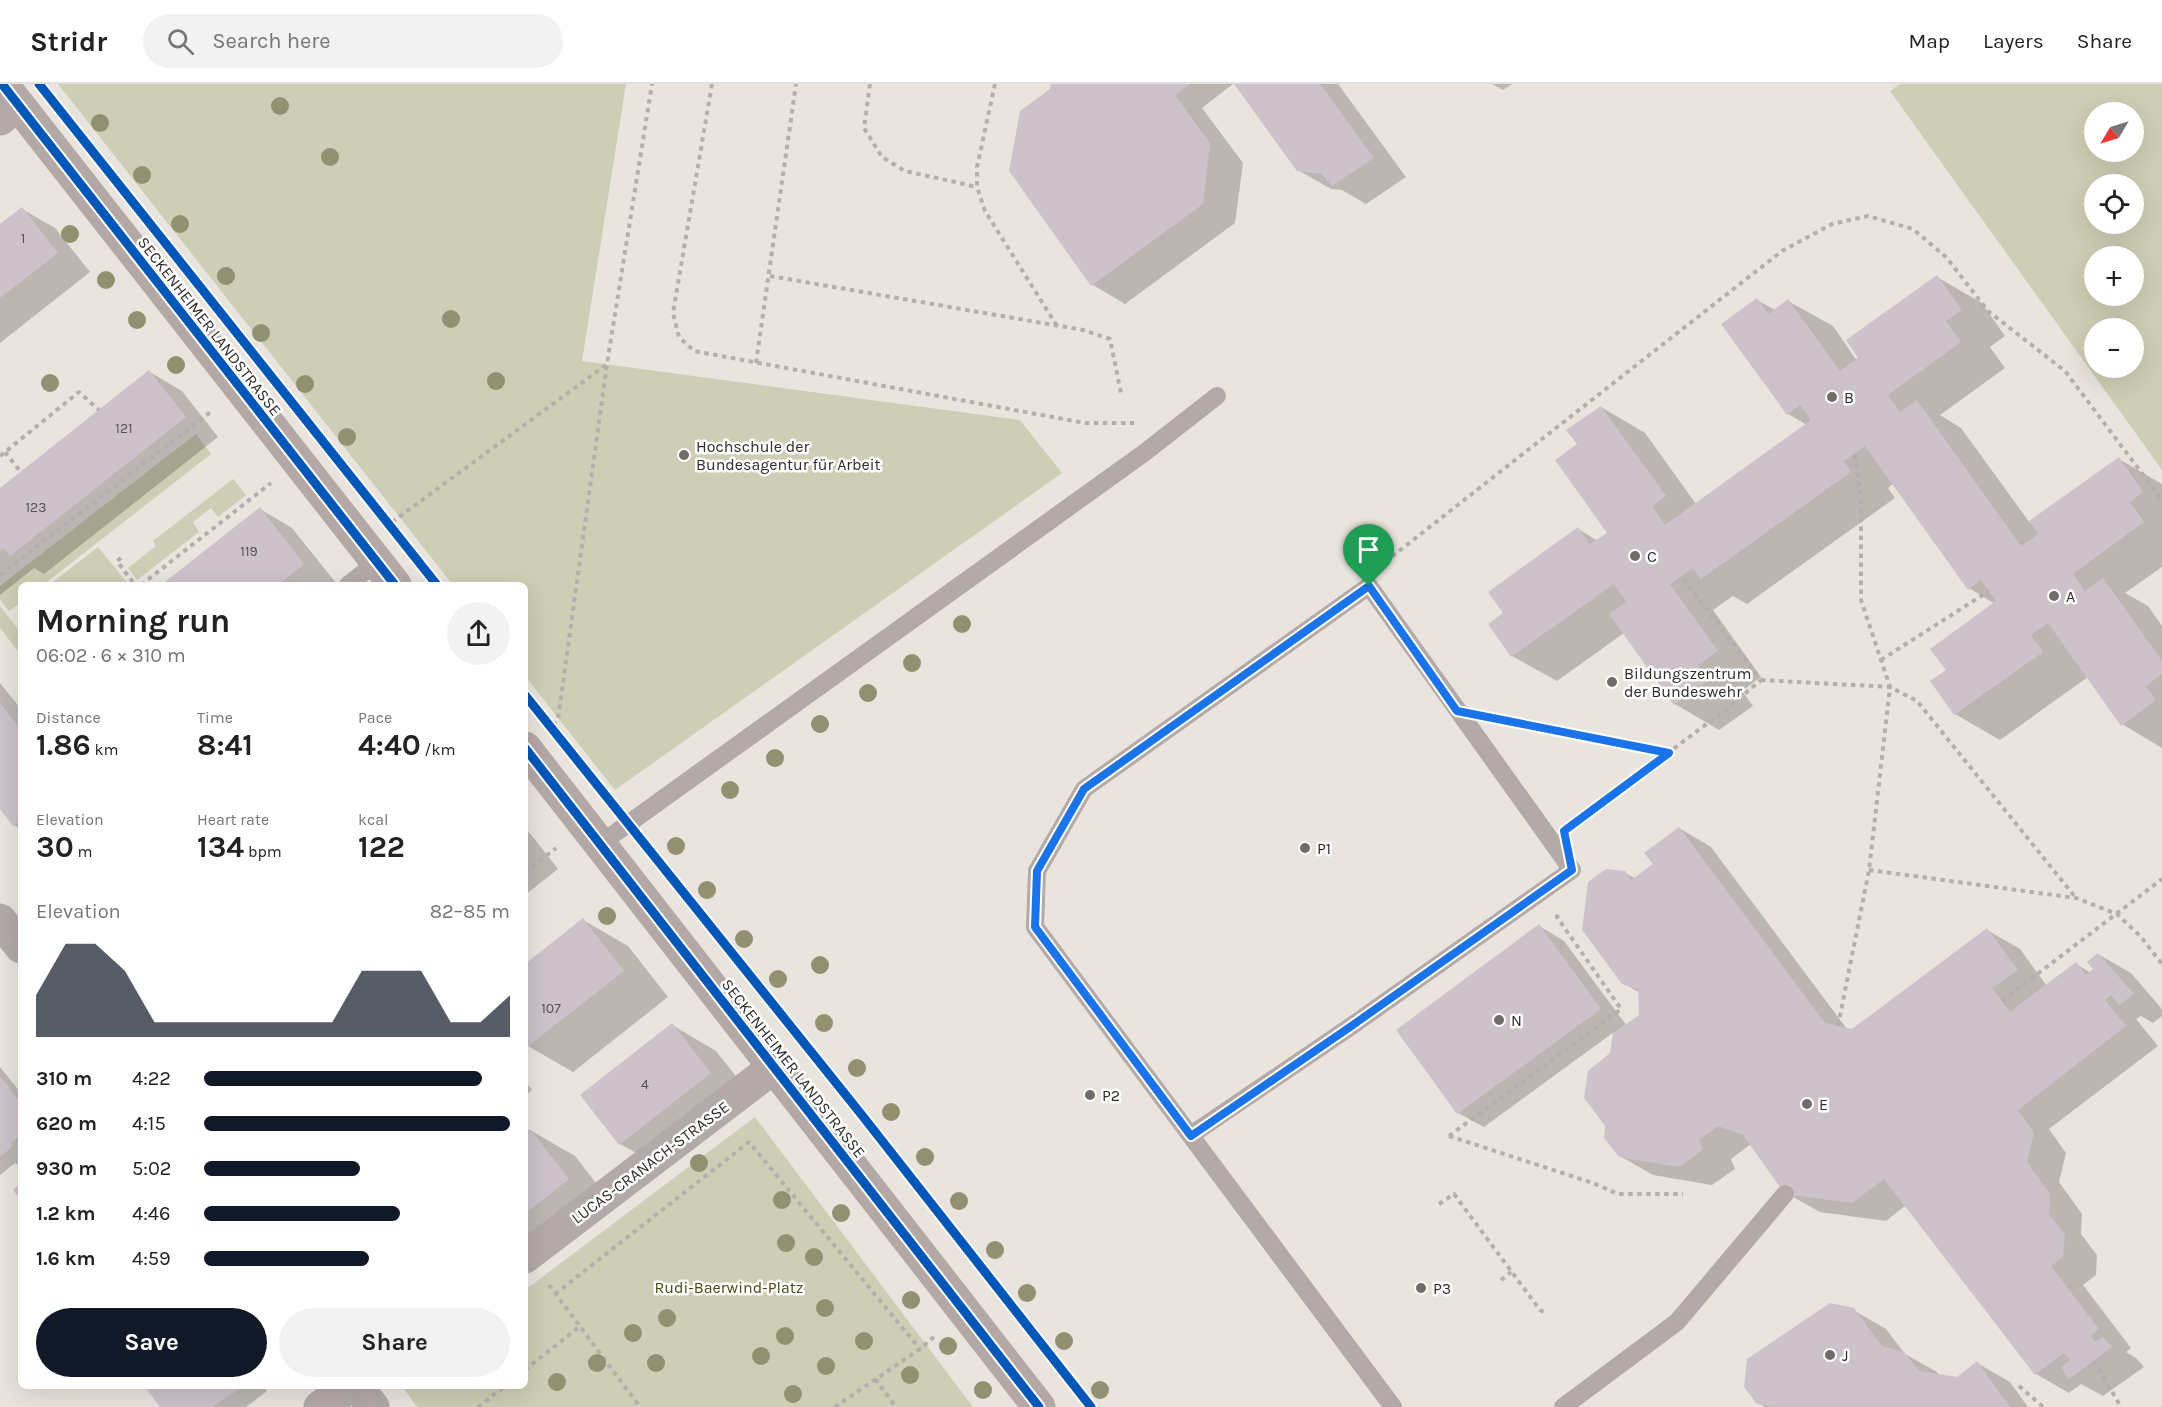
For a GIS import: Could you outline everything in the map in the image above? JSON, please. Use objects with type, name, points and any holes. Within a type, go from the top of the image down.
[{"type":"main road","name":"SECKENHEIMER LANDSTRASSE","points":[[7,102],[378,563]]},
{"type":"main road","name":"SECKENHEIMER LANDSTRASSE","points":[[528,752],[1039,1407]]},
{"type":"street","points":[[0,920],[18,943]]},
{"type":"street","name":"LUCAS-CRANACH-STRASSE","points":[[528,1254],[774,1067]]},
{"type":"street","points":[[320,1407],[347,1389]]},
{"type":"street","points":[[359,1389],[373,1407]]},
{"type":"lane","points":[[600,844],[1144,453],[1217,396]]},
{"type":"lane","points":[[352,582],[378,563]]},
{"type":"lane","points":[[1191,1136],[1572,870],[1369,586],[1084,789],[1037,871],[1035,927],[1393,1407]]},
{"type":"lane","points":[[1563,1407],[1677,1322],[1785,1194]]},
{"type":"path","points":[[528,747],[558,719],[607,364],[652,84]]},
{"type":"path","points":[[712,84],[673,313],[679,337],[694,351],[1085,423],[1138,423]]},
{"type":"path","points":[[756,363],[796,84]]},
{"type":"path","points":[[870,84],[864,128],[882,157],[905,171],[977,187]]},
{"type":"path","points":[[995,84],[977,167],[977,187],[985,211],[1058,326]]},
{"type":"path","points":[[1369,586],[1373,570],[1782,251],[1832,224],[1868,216],[1913,229],[1946,257],[1988,311],[2065,370],[2162,500]]},
{"type":"path","points":[[770,276],[1083,330],[1110,339],[1121,393]]},
{"type":"path","points":[[378,563],[607,364]]},
{"type":"path","points":[[0,575],[240,389]]},
{"type":"path","points":[[0,456],[79,392],[99,410]]},
{"type":"path","points":[[5,452],[20,471]]},
{"type":"path","points":[[1838,1026],[1869,870],[1890,687],[1861,600],[1861,496],[1855,454]]},
{"type":"path","points":[[145,582],[297,462]]},
{"type":"path","points":[[121,558],[117,561],[133,582]]},
{"type":"path","points":[[1681,576],[1761,680]]},
{"type":"path","points":[[1881,660],[1989,591]]},
{"type":"path","points":[[1683,1194],[1618,1194],[1593,1183],[1449,1136],[1621,1009],[1557,917],[1572,870],[1564,831],[1669,753],[1761,680],[1890,687],[1917,701],[2076,898]]},
{"type":"path","points":[[1457,711],[1669,753]]},
{"type":"path","points":[[1869,870],[2076,898],[2117,914],[2162,964]]},
{"type":"path","points":[[2002,1001],[2162,879]]},
{"type":"path","points":[[555,1294],[749,1142],[920,1349]]},
{"type":"path","points":[[1439,1204],[1454,1194],[1511,1272],[1540,1310],[1544,1312]]},
{"type":"path","points":[[528,1259],[640,1407]]},
{"type":"path","points":[[1501,1280],[1511,1272]]},
{"type":"path","points":[[835,1407],[920,1349],[965,1311]]},
{"type":"path","points":[[528,1368],[579,1328]]},
{"type":"path","points":[[2094,1361],[2121,1407]]},
{"type":"path","points":[[875,1379],[896,1407]]},
{"type":"path","points":[[2019,1386],[2043,1407]]},
{"type":"path","points":[[478,1407],[501,1389]]},
{"type":"green space","points":[[58,84],[626,84],[582,361],[1020,420],[1062,473],[615,790],[528,680],[528,582],[451,582]]},
{"type":"green space","points":[[1900,84],[2162,84],[2162,470],[2096,378],[2144,378],[2144,318],[2084,318],[2084,361],[1890,91]]},
{"type":"green space","points":[[196,434],[211,454],[47,582],[18,582],[18,604],[9,611],[0,600],[0,586]]},
{"type":"green space","points":[[233,479],[246,495],[218,517],[211,508],[193,522],[199,532],[137,580],[128,568],[156,546],[153,541]]},
{"type":"green space","points":[[98,547],[127,582],[53,582]]},
{"type":"green space","points":[[0,606],[18,629],[18,651],[0,628]]},
{"type":"green space","name":"Rudi-Baerwind-Platz","points":[[755,1117],[973,1407],[417,1407],[404,1389],[528,1389],[528,1288]]},
{"type":"building","points":[[1051,84],[1190,84],[1175,95],[1210,143],[1203,204],[1091,286],[1009,171],[1020,111],[1050,89]]},
{"type":"building","points":[[1234,84],[1320,84],[1374,158],[1332,186],[1321,174],[1297,171]]},
{"type":"building","points":[[22,207],[58,253],[0,298],[0,224]]},
{"type":"building","points":[[1937,275],[1962,310],[1946,321],[1961,342],[1888,395],[1900,412],[1917,400],[2021,546],[2038,534],[2029,521],[2119,457],[2143,492],[2130,502],[2144,522],[2073,574],[2085,591],[2103,578],[2162,661],[2162,674],[2146,686],[2156,700],[2121,726],[2048,623],[2031,635],[2043,652],[1954,715],[1930,681],[1946,670],[1930,649],[1996,601],[1981,580],[1968,590],[1865,446],[1844,461],[1851,472],[1701,579],[1693,568],[1670,584],[1718,651],[1698,665],[1709,680],[1674,705],[1609,614],[1626,602],[1614,584],[1511,657],[1488,624],[1503,613],[1488,592],[1578,527],[1590,544],[1607,533],[1555,460],[1577,444],[1566,430],[1601,406],[1666,496],[1652,506],[1665,525],[1811,420],[1800,405],[1787,415],[1721,324],[1757,298],[1768,314],[1788,299],[1840,371],[1858,358],[1846,340]]},
{"type":"building","points":[[149,370],[186,417],[10,556],[3,548],[0,551],[0,488]]},
{"type":"building","points":[[260,507],[304,564],[282,582],[165,582]]},
{"type":"building","points":[[0,703],[18,726],[18,822],[13,826],[0,809]]},
{"type":"building","name":"E","points":[[1679,827],[1825,1023],[1852,1029],[1987,928],[2018,970],[1992,988],[2010,1012],[2076,962],[2086,975],[2093,969],[2087,962],[2098,953],[2134,994],[2119,1005],[2111,995],[2105,1000],[2126,1026],[2018,1110],[2034,1133],[2027,1162],[2050,1194],[2049,1214],[2065,1235],[2063,1257],[2051,1266],[2099,1329],[2091,1336],[2095,1342],[2103,1337],[2112,1347],[2069,1379],[2061,1368],[2070,1360],[2064,1353],[2035,1375],[1884,1179],[1852,1203],[1785,1194],[1743,1135],[1718,1126],[1699,1140],[1703,1150],[1679,1167],[1619,1157],[1604,1138],[1605,1126],[1584,1098],[1588,1071],[1610,1053],[1613,1033],[1639,1015],[1638,989],[1622,984],[1582,930],[1588,882],[1606,869],[1625,871],[1631,880],[1653,864],[1644,853]]},
{"type":"building","points":[[583,918],[624,971],[528,1046],[528,962]]},
{"type":"building","name":"N","points":[[1539,924],[1601,1009],[1457,1114],[1396,1030]]},
{"type":"building","points":[[672,1023],[711,1073],[619,1145],[580,1095]]},
{"type":"building","points":[[0,1076],[18,1099],[18,1137],[11,1143],[13,1146],[0,1157]]},
{"type":"building","points":[[530,1129],[569,1179],[528,1212],[528,1130]]},
{"type":"building","points":[[18,1186],[18,1196],[13,1190]]},
{"type":"building","name":"J","points":[[1830,1303],[1854,1308],[1882,1346],[1904,1352],[1919,1371],[1957,1377],[1977,1361],[2010,1407],[1773,1407],[1757,1404],[1744,1387],[1747,1359]]},
{"type":"building","points":[[146,1389],[239,1389],[212,1407],[160,1407]]},
{"type":"tram line","points":[[0,910],[18,933]]},
{"type":"tram line","points":[[0,934],[18,957]]},
{"type":"tram line","points":[[349,1389],[364,1407]]},
{"type":"tram line","points":[[374,1389],[388,1407]]},
{"type":"cycle path","points":[[2,84],[393,582]]},
{"type":"cycle path","points":[[39,84],[435,582]]},
{"type":"cycle path","points":[[528,699],[861,1114],[1091,1407]]},
{"type":"cycle path","points":[[528,752],[1039,1407]]},
{"type":"place","name":"B","points":[[1832,397]]},
{"type":"place","name":"Hochschule der Bundesagentur für Arbeit","points":[[684,455]]},
{"type":"place","name":"C","points":[[1635,556]]},
{"type":"place","name":"A","points":[[2054,596]]},
{"type":"place","name":"Bildungszentrum der Bundeswehr","points":[[1612,682]]},
{"type":"place","name":"P1","points":[[1305,848]]},
{"type":"place","name":"N","points":[[1499,1020]]},
{"type":"place","name":"P2","points":[[1090,1095]]},
{"type":"place","name":"E","points":[[1807,1104]]},
{"type":"place","name":"P3","points":[[1421,1288]]},
{"type":"place","name":"J","points":[[1830,1355]]},
{"type":"route","points":[[1369,586],[1457,711],[1669,753],[1564,831],[1572,870],[1191,1136],[1035,927],[1037,871],[1084,789],[1369,586]]}]
